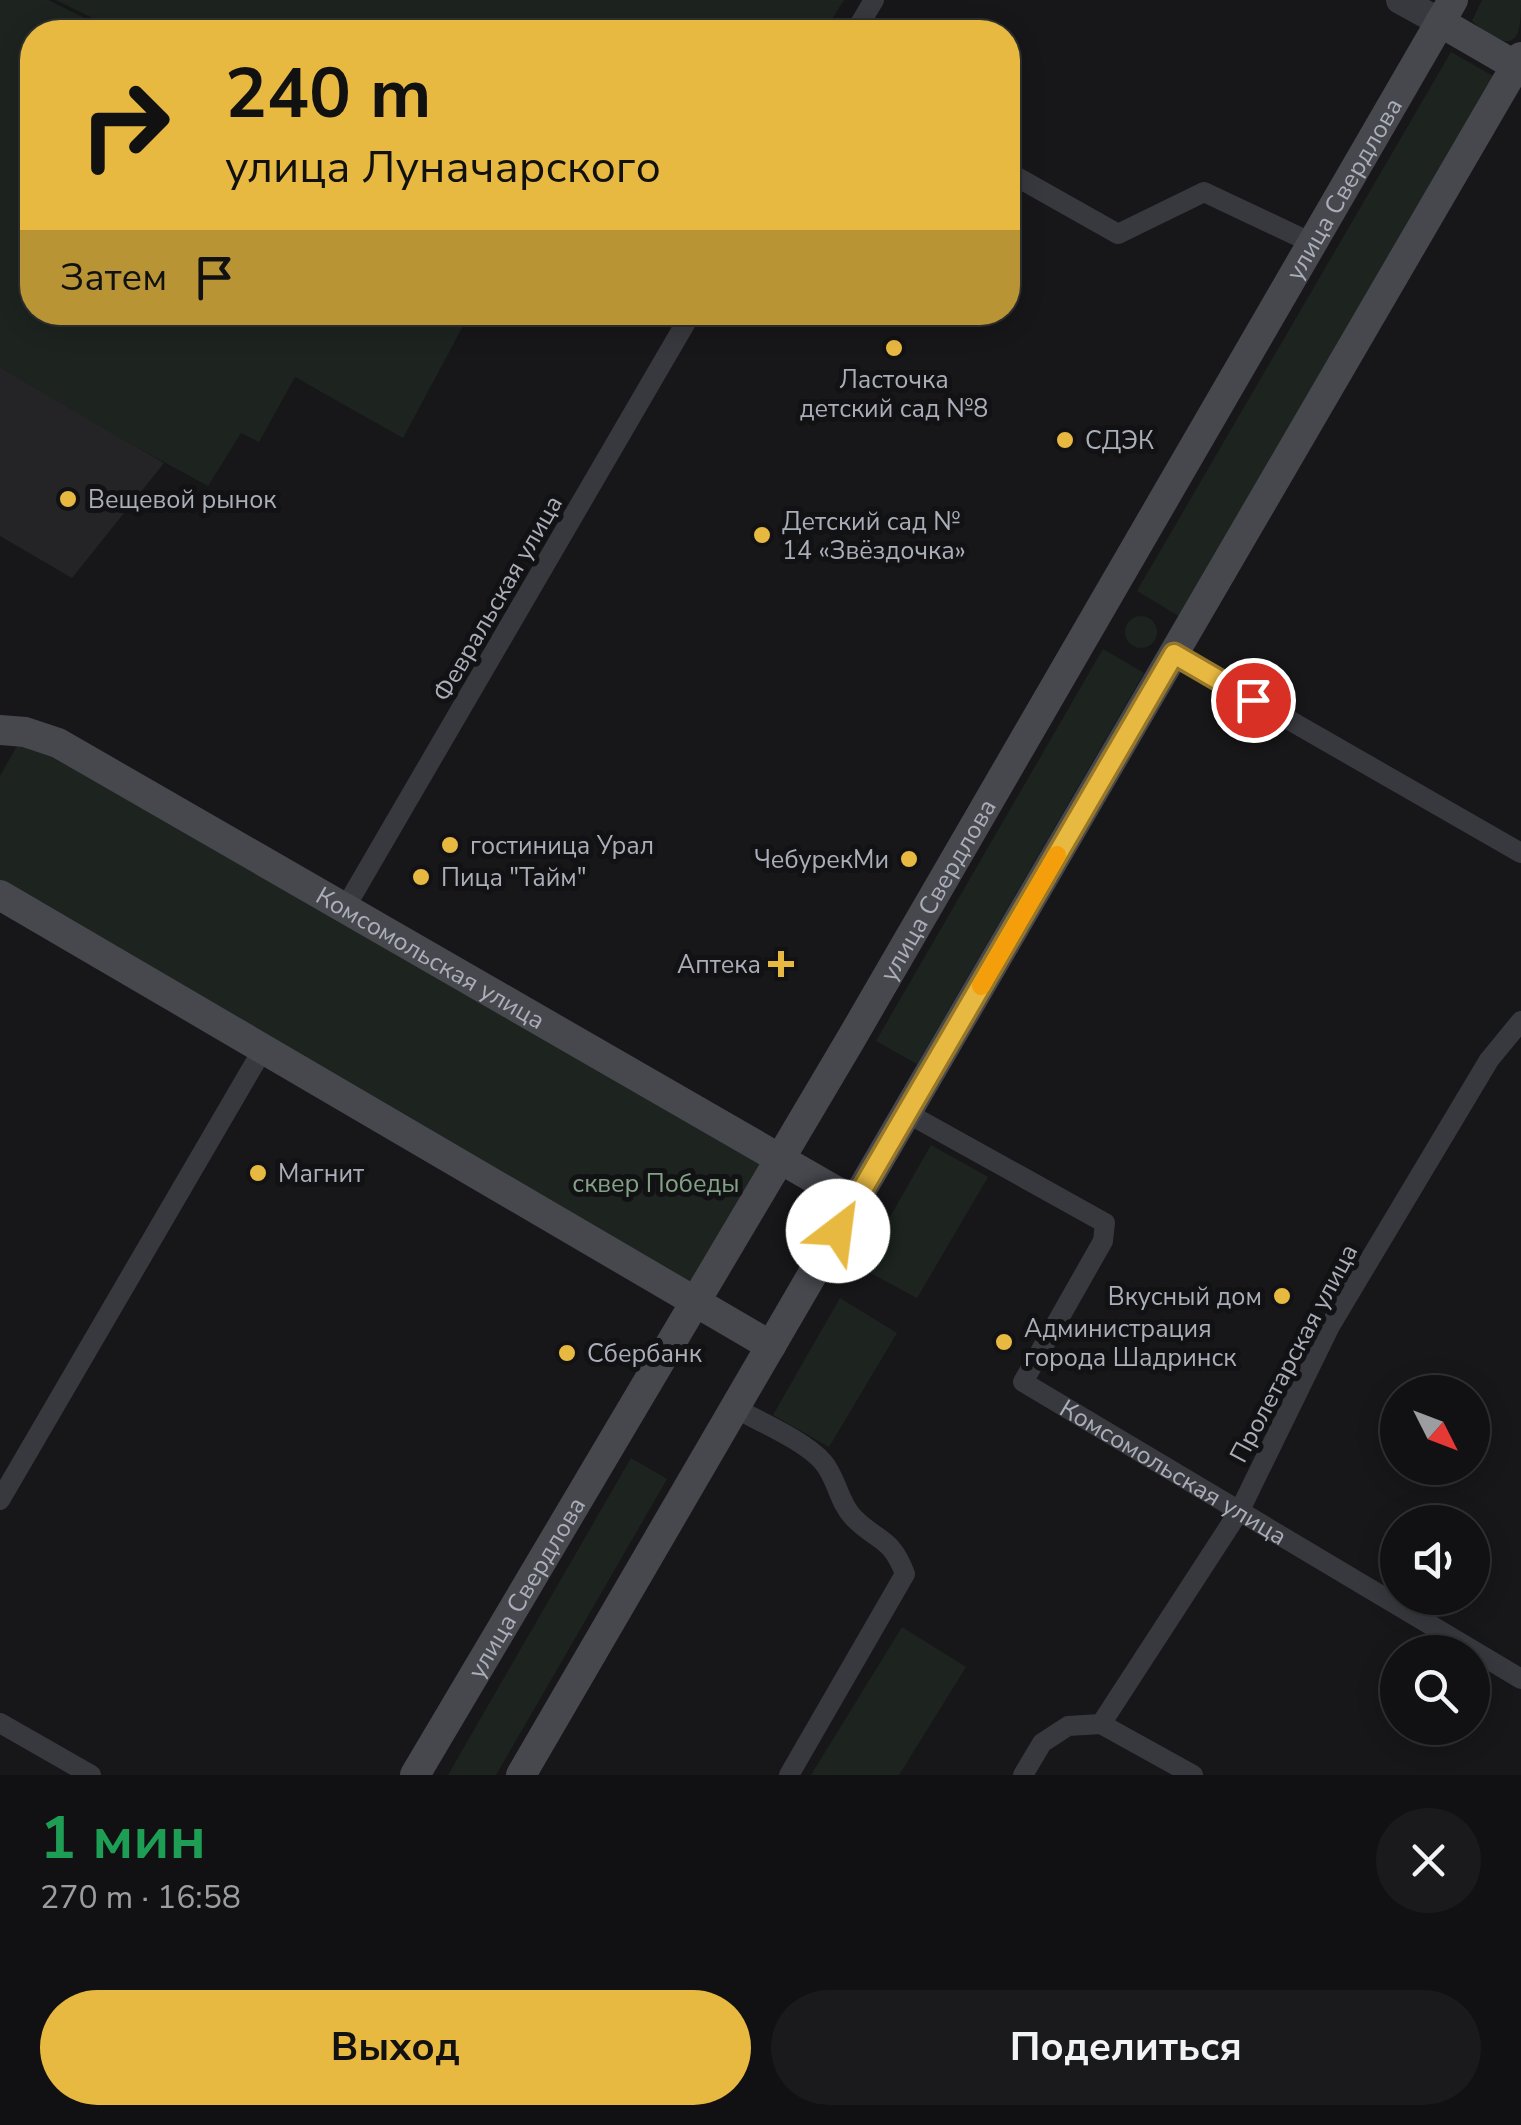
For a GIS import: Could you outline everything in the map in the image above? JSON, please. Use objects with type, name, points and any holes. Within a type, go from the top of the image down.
[{"type":"main road","points":[[521,1775],[1519,64],[1446,11]]},
{"type":"main road","name":"улица Свердлова","points":[[415,1775],[696,1302],[1446,11]]},
{"type":"main road","name":"Комсомольская улица","points":[[0,730],[25,732],[58,743],[855,1202]]},
{"type":"main road","points":[[0,895],[771,1346]]},
{"type":"street","points":[[1400,0],[1446,11]]},
{"type":"street","points":[[1020,179],[1118,234],[1204,192],[1312,243]]},
{"type":"street","name":"Февральская улица","points":[[345,908],[684,325]]},
{"type":"street","points":[[1174,654],[1521,853]]},
{"type":"street","name":"Пролетарская улица","points":[[1101,1724],[1240,1510],[1330,1326],[1489,1060],[1521,1021]]},
{"type":"street","points":[[0,1500],[263,1049]]},
{"type":"street","name":"Комсомольская улица","points":[[906,1113],[1105,1223],[1103,1240],[1023,1382],[1521,1678]]},
{"type":"street","points":[[735,1408],[822,1461],[846,1508],[893,1547],[905,1574],[789,1775]]},
{"type":"street","points":[[0,1723],[92,1775]]},
{"type":"street","points":[[1023,1775],[1042,1743],[1068,1726],[1101,1724],[1193,1775]]},
{"type":"shaded area","name":"Вещевой рынок","points":[[0,367],[164,463],[72,578],[0,536]]},
{"type":"green space","points":[[0,0],[48,0],[89,20],[20,20],[20,325],[464,325],[403,438],[295,377],[259,442],[241,433],[208,486],[0,367]]},
{"type":"green space","points":[[56,0],[844,0],[832,20],[97,20]]},
{"type":"green space","points":[[1482,0],[1521,0],[1514,39],[1502,40],[1472,21]]},
{"type":"green space","points":[[1451,52],[1493,76],[1179,616],[1137,591]]},
{"type":"green space","points":[[1141,616],[1152,621],[1157,632],[1152,643],[1141,648],[1130,643],[1125,632],[1130,621]]},
{"type":"green space","points":[[1103,649],[1144,673],[917,1064],[876,1041]]},
{"type":"green space","name":"сквер Победы","points":[[25,732],[780,1158],[696,1302],[0,895],[0,776]]},
{"type":"green space","points":[[931,1145],[988,1177],[917,1298],[861,1268]]},
{"type":"green space","points":[[840,1298],[897,1333],[829,1447],[773,1415]]},
{"type":"green space","points":[[631,1458],[667,1479],[496,1775],[448,1775]]},
{"type":"green space","points":[[902,1627],[966,1667],[899,1775],[811,1775]]},
{"type":"slow traffic","points":[[981,986],[1057,855]]},
{"type":"place","name":"Ласточка детский сад №8","points":[[894,348]]},
{"type":"place","name":"СДЭК","points":[[1065,440]]},
{"type":"place","name":"Вещевой рынок","points":[[68,499]]},
{"type":"place","name":"Детский сад № 14 «Звёздочка»","points":[[762,535]]},
{"type":"place","name":"гостиница Урал","points":[[450,845]]},
{"type":"place","name":"ЧебурекМи","points":[[909,859]]},
{"type":"place","name":"Пица \"Тайм\"","points":[[421,877]]},
{"type":"place","name":"Аптека","points":[[781,964]]},
{"type":"place","name":"Магнит","points":[[258,1173]]},
{"type":"place","name":"Вкусный дом","points":[[1282,1296]]},
{"type":"place","name":"Администрация города Шадринск","points":[[1004,1342]]},
{"type":"place","name":"Сбербанк","points":[[567,1353]]},
{"type":"route","points":[[838,1231],[1174,654],[1253,700]]}]
